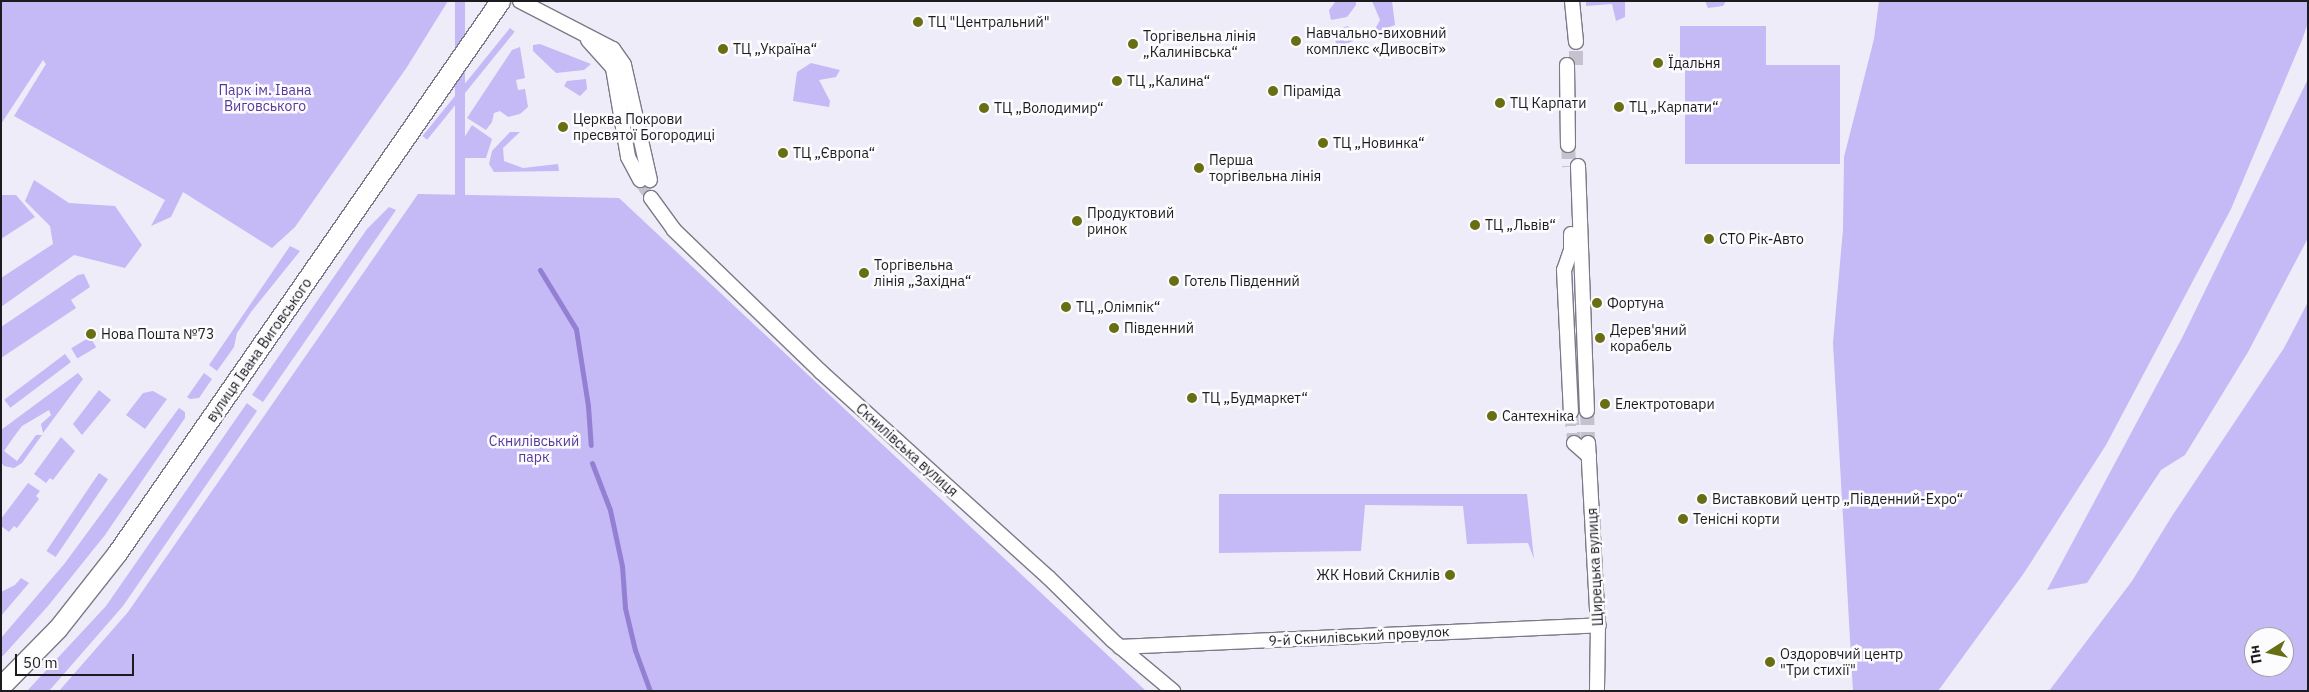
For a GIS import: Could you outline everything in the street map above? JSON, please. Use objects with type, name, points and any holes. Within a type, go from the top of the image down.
[{"type":"main road","name":"вулиця Івана Виговського","points":[[1,686],[58,628],[117,553],[500,1]]},
{"type":"street","points":[[520,1],[585,35],[598,39],[613,49],[624,65],[645,180]]},
{"type":"street","points":[[1572,1],[1572,42]]},
{"type":"street","points":[[1572,65],[1573,145]]},
{"type":"street","points":[[1571,412],[1564,270],[1571,250],[1574,171],[1587,411]]},
{"type":"street","name":"Скнилівська вулиця","points":[[651,198],[674,230],[785,338],[1120,647],[1173,691]]},
{"type":"street","name":"Щирецька вулиця","points":[[1584,447],[1598,625],[1598,691]]},
{"type":"street","name":"9-й Скнилівський провулок","points":[[1120,647],[1598,625]]},
{"type":"green space","name":"Парк ім. Івана Виговського","points":[[1,1],[448,1],[407,67],[295,227],[272,248],[183,192],[171,217],[151,226],[165,200],[14,116],[46,64],[43,60],[1,124]]},
{"type":"green space","points":[[455,1],[465,1],[465,243],[455,243]]},
{"type":"green space","points":[[1336,1],[1356,1],[1356,5],[1347,17],[1331,20],[1329,10]]},
{"type":"green space","points":[[1372,1],[1392,1],[1395,25],[1373,33],[1380,20]]},
{"type":"green space","points":[[1586,1],[1625,1],[1625,17],[1616,21],[1612,4],[1586,6]]},
{"type":"green space","points":[[1705,1],[1726,1],[1723,6],[1708,8]]},
{"type":"green space","points":[[1879,1],[2308,1],[2308,23],[2302,40],[2231,209],[2106,445],[2024,573],[1938,691],[1853,691],[1833,343],[1843,229],[1844,157],[1874,39]]},
{"type":"green space","points":[[1348,26],[1354,33],[1366,36],[1338,47],[1331,31]]},
{"type":"green space","points":[[1680,26],[1766,26],[1766,66],[1680,66]]},
{"type":"green space","points":[[510,28],[515,32],[427,140],[423,136]]},
{"type":"green space","points":[[540,44],[591,64],[584,70],[556,73],[533,51],[533,45]]},
{"type":"green space","points":[[520,47],[525,78],[516,80],[518,90],[525,89],[528,107],[520,114],[508,117],[500,111],[494,113],[492,122],[486,130],[467,118],[512,50]]},
{"type":"green space","points":[[811,63],[840,70],[836,77],[819,80],[830,101],[829,107],[793,101],[797,72]]},
{"type":"green space","points":[[1685,65],[1840,65],[1840,164],[1685,164]]},
{"type":"green space","points":[[586,79],[587,89],[580,96],[564,86],[567,81]]},
{"type":"green space","points":[[2308,79],[2308,238],[2248,352],[2185,455],[2161,470],[2087,583],[2047,590],[2183,336]]},
{"type":"green space","points":[[472,125],[492,139],[486,158],[459,158],[456,151]]},
{"type":"green space","points":[[510,132],[520,132],[503,148],[504,161],[523,168],[558,164],[559,171],[494,172],[489,164],[492,151]]},
{"type":"green space","points":[[34,180],[69,203],[115,206],[142,245],[125,268],[74,255],[1,307],[1,278],[53,244],[50,226],[25,201]]},
{"type":"green space","name":"Скнилівський парк","points":[[418,194],[619,198],[1146,691],[59,691],[128,612]]},
{"type":"green space","points":[[1,195],[16,195],[35,217],[1,239]]},
{"type":"green space","points":[[389,207],[396,210],[263,402],[252,395],[367,229]]},
{"type":"green space","points":[[290,246],[300,251],[251,312],[237,333],[234,347],[217,371],[209,365]]},
{"type":"green space","points":[[84,274],[90,287],[71,300],[76,308],[1,358],[1,327],[78,275]]},
{"type":"green space","points":[[2308,302],[2308,691],[2049,691],[2132,581],[2172,516],[2284,348]]},
{"type":"green space","points":[[90,337],[96,347],[77,359],[71,348]]},
{"type":"green space","points":[[65,354],[71,362],[10,408],[4,400]]},
{"type":"green space","points":[[78,373],[83,379],[43,433],[41,424],[51,415],[49,410],[22,426],[4,451],[17,461],[36,435],[42,435],[22,463],[14,468],[4,466],[1,462],[1,430]]},
{"type":"green space","points":[[204,373],[212,379],[199,398],[190,399],[187,397]]},
{"type":"green space","points":[[99,390],[111,400],[82,435],[73,424]]},
{"type":"green space","points":[[153,391],[167,399],[145,429],[126,415],[143,393]]},
{"type":"green space","points":[[247,403],[257,411],[123,606],[49,691],[27,691],[106,606]]},
{"type":"green space","points":[[179,408],[185,412],[185,418],[105,535],[48,606],[1,658],[1,638],[65,563]]},
{"type":"green space","points":[[61,437],[75,451],[53,480],[50,478],[46,483],[34,474]]},
{"type":"green space","points":[[99,473],[108,479],[56,557],[46,551]]},
{"type":"green space","points":[[28,483],[40,491],[36,496],[39,499],[17,528],[14,526],[9,532],[1,526],[1,519]]},
{"type":"green space","points":[[1219,494],[1527,494],[1534,559],[1528,543],[1467,544],[1463,506],[1365,505],[1361,551],[1219,553]]},
{"type":"green space","points":[[21,578],[29,583],[1,616],[1,592],[15,585]]},
{"type":"waterway","points":[[540,270],[576,329],[588,406],[591,445]]},
{"type":"waterway","points":[[592,463],[610,510],[622,566],[625,608],[635,650],[650,691]]},
{"type":"tunnel","points":[[1576,42],[1576,65]]},
{"type":"tunnel","points":[[1568,145],[1569,167]]},
{"type":"tunnel","points":[[640,180],[651,196]]},
{"type":"tunnel","points":[[1587,411],[1588,443]]},
{"type":"tunnel","points":[[1571,412],[1574,443]]},
{"type":"place","name":"ТЦ \"Центральний\"","points":[[918,22]]},
{"type":"place","name":"Навчально-виховний комплекс «Дивосвіт»","points":[[1296,41]]},
{"type":"place","name":"Торгівельна лінія „Калинівська“","points":[[1133,44]]},
{"type":"place","name":"ТЦ „Україна“","points":[[723,49]]},
{"type":"place","name":"Їдальня","points":[[1658,63]]},
{"type":"place","name":"ТЦ „Калина“","points":[[1117,81]]},
{"type":"place","name":"Піраміда","points":[[1273,91]]},
{"type":"place","name":"ТЦ Карпати","points":[[1500,103]]},
{"type":"place","name":"ТЦ „Карпати“","points":[[1619,107]]},
{"type":"place","name":"ТЦ „Володимир“","points":[[984,108]]},
{"type":"place","name":"Церква Покрови пресвятої Богородиці","points":[[563,127]]},
{"type":"place","name":"ТЦ „Новинка“","points":[[1323,143]]},
{"type":"place","name":"ТЦ „Європа“","points":[[783,153]]},
{"type":"place","name":"Перша торгівельна лінія","points":[[1199,168]]},
{"type":"place","name":"Продуктовий ринок","points":[[1077,221]]},
{"type":"place","name":"ТЦ „Львів“","points":[[1475,225]]},
{"type":"place","name":"СТО Рік-Авто","points":[[1709,239]]},
{"type":"place","name":"Торгівельна лінія „Західна“","points":[[864,273]]},
{"type":"place","name":"Готель Південний","points":[[1174,281]]},
{"type":"place","name":"Фортуна","points":[[1597,303]]},
{"type":"place","name":"ТЦ „Олімпік“","points":[[1066,307]]},
{"type":"place","name":"Південний","points":[[1114,328]]},
{"type":"place","name":"Нова Пошта №73","points":[[91,334]]},
{"type":"place","name":"Дерев'яний корабель","points":[[1600,338]]},
{"type":"place","name":"ТЦ „Будмаркет“","points":[[1192,398]]},
{"type":"place","name":"Електротовари","points":[[1605,404]]},
{"type":"place","name":"Сантехніка","points":[[1492,416]]},
{"type":"place","name":"Виставковий центр „Південний-Expo“","points":[[1702,499]]},
{"type":"place","name":"Тенісні корти","points":[[1683,519]]},
{"type":"place","name":"ЖК Новий Скнилів","points":[[1450,575]]},
{"type":"place","name":"Оздоровчий центр \"Три стихії\"","points":[[1770,662]]}]
